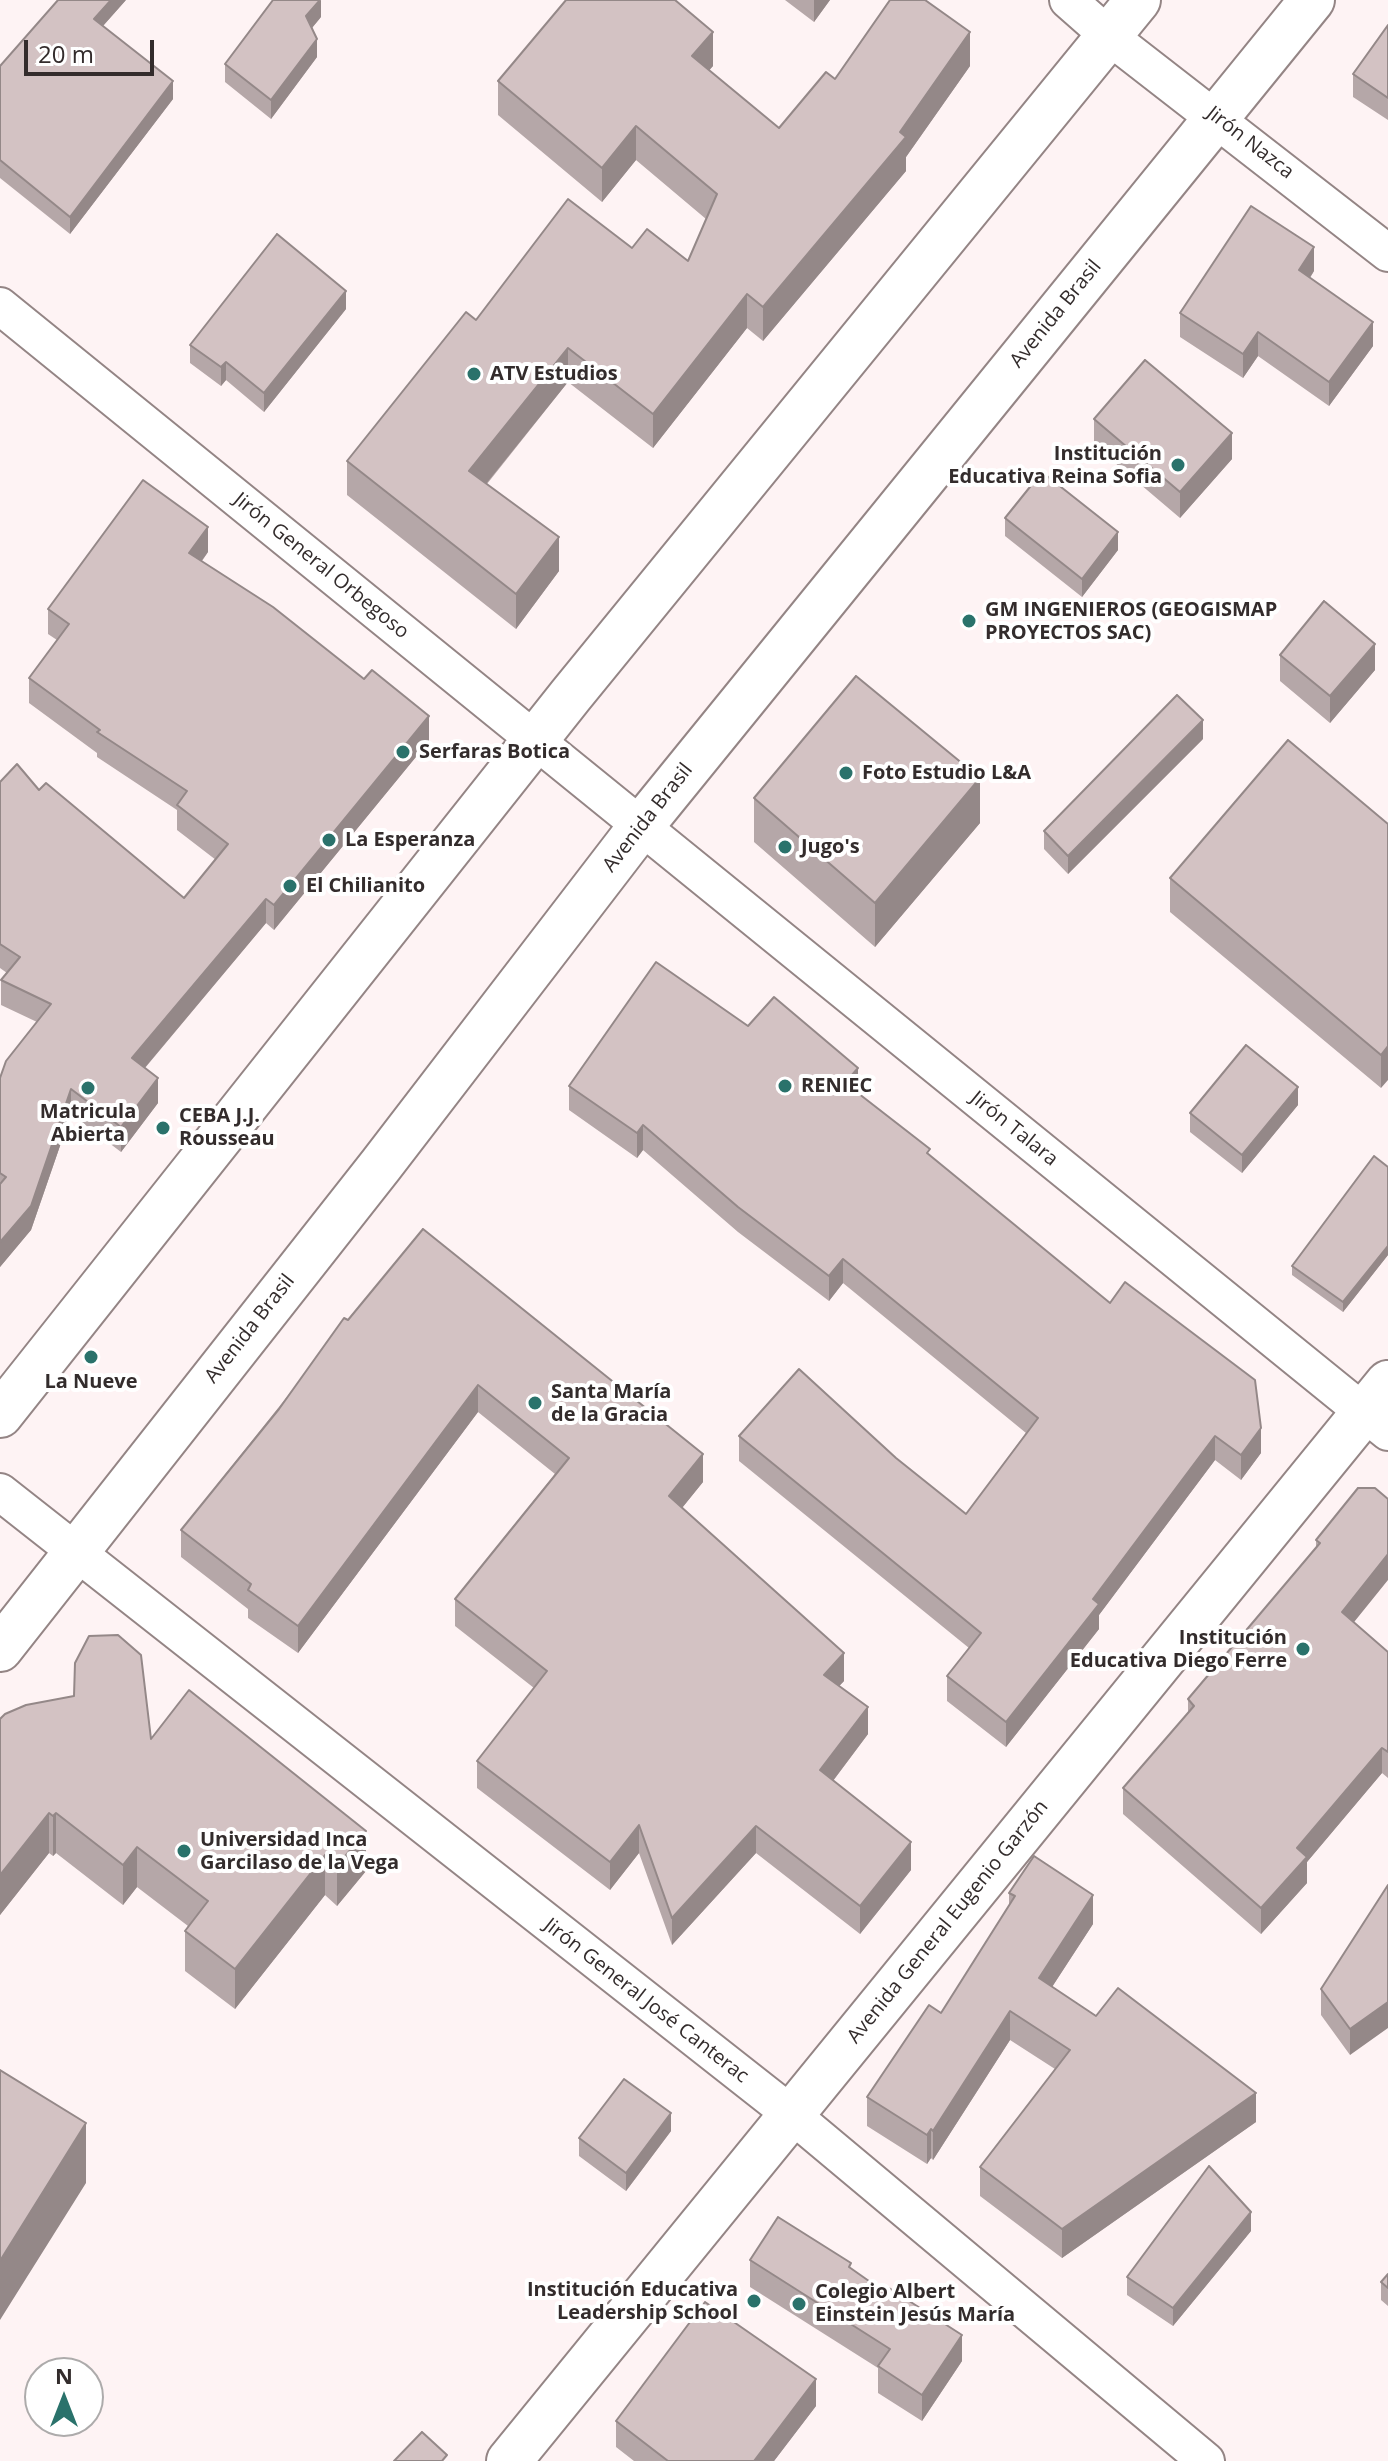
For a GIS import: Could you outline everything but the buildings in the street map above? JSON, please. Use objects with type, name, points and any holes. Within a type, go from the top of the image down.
[{"type":"main road","points":[[0,1415],[534,742],[1138,0]]},
{"type":"main road","name":"Avenida Brasil","points":[[0,1649],[642,825],[1312,0]]},
{"type":"main road","name":"Avenida General Eugenio Garzón","points":[[509,2461],[791,2114],[1380,1409]]},
{"type":"street","name":"Jirón Nazca","points":[[1068,0],[1110,37],[1216,116],[1388,253]]},
{"type":"street","name":"Jirón General Orbegoso","points":[[0,306],[534,742],[642,825]]},
{"type":"street","name":"Jirón Talara","points":[[642,825],[1380,1409]]},
{"type":"street","name":"Jirón General José Canterac","points":[[0,1492],[791,2114],[1206,2461]]},
{"type":"place","name":"ATV Estudios","points":[[474,374]]},
{"type":"place","name":"Institución Educativa Reina Sofia","points":[[1178,465]]},
{"type":"place","name":"GM INGENIEROS (GEOGISMAP PROYECTOS SAC)","points":[[969,621]]},
{"type":"place","name":"Serfaras Botica","points":[[403,752]]},
{"type":"place","name":"Foto Estudio L&A","points":[[846,773]]},
{"type":"place","name":"La Esperanza","points":[[329,840]]},
{"type":"place","name":"Jugo's","points":[[785,847]]},
{"type":"place","name":"El Chilianito","points":[[290,886]]},
{"type":"place","name":"RENIEC","points":[[785,1086]]},
{"type":"place","name":"Matricula Abierta","points":[[88,1088]]},
{"type":"place","name":"CEBA J.J. Rousseau","points":[[163,1128]]},
{"type":"place","name":"La Nueve","points":[[91,1357]]},
{"type":"place","name":"Santa María de la Gracia","points":[[535,1403]]},
{"type":"place","name":"Institución Educativa Diego Ferre","points":[[1303,1649]]},
{"type":"place","name":"Universidad Inca Garcilaso de la Vega","points":[[184,1851]]},
{"type":"place","name":"Institución Educativa Leadership School","points":[[754,2301]]},
{"type":"place","name":"Colegio Albert Einstein Jesús María","points":[[799,2304]]}]
